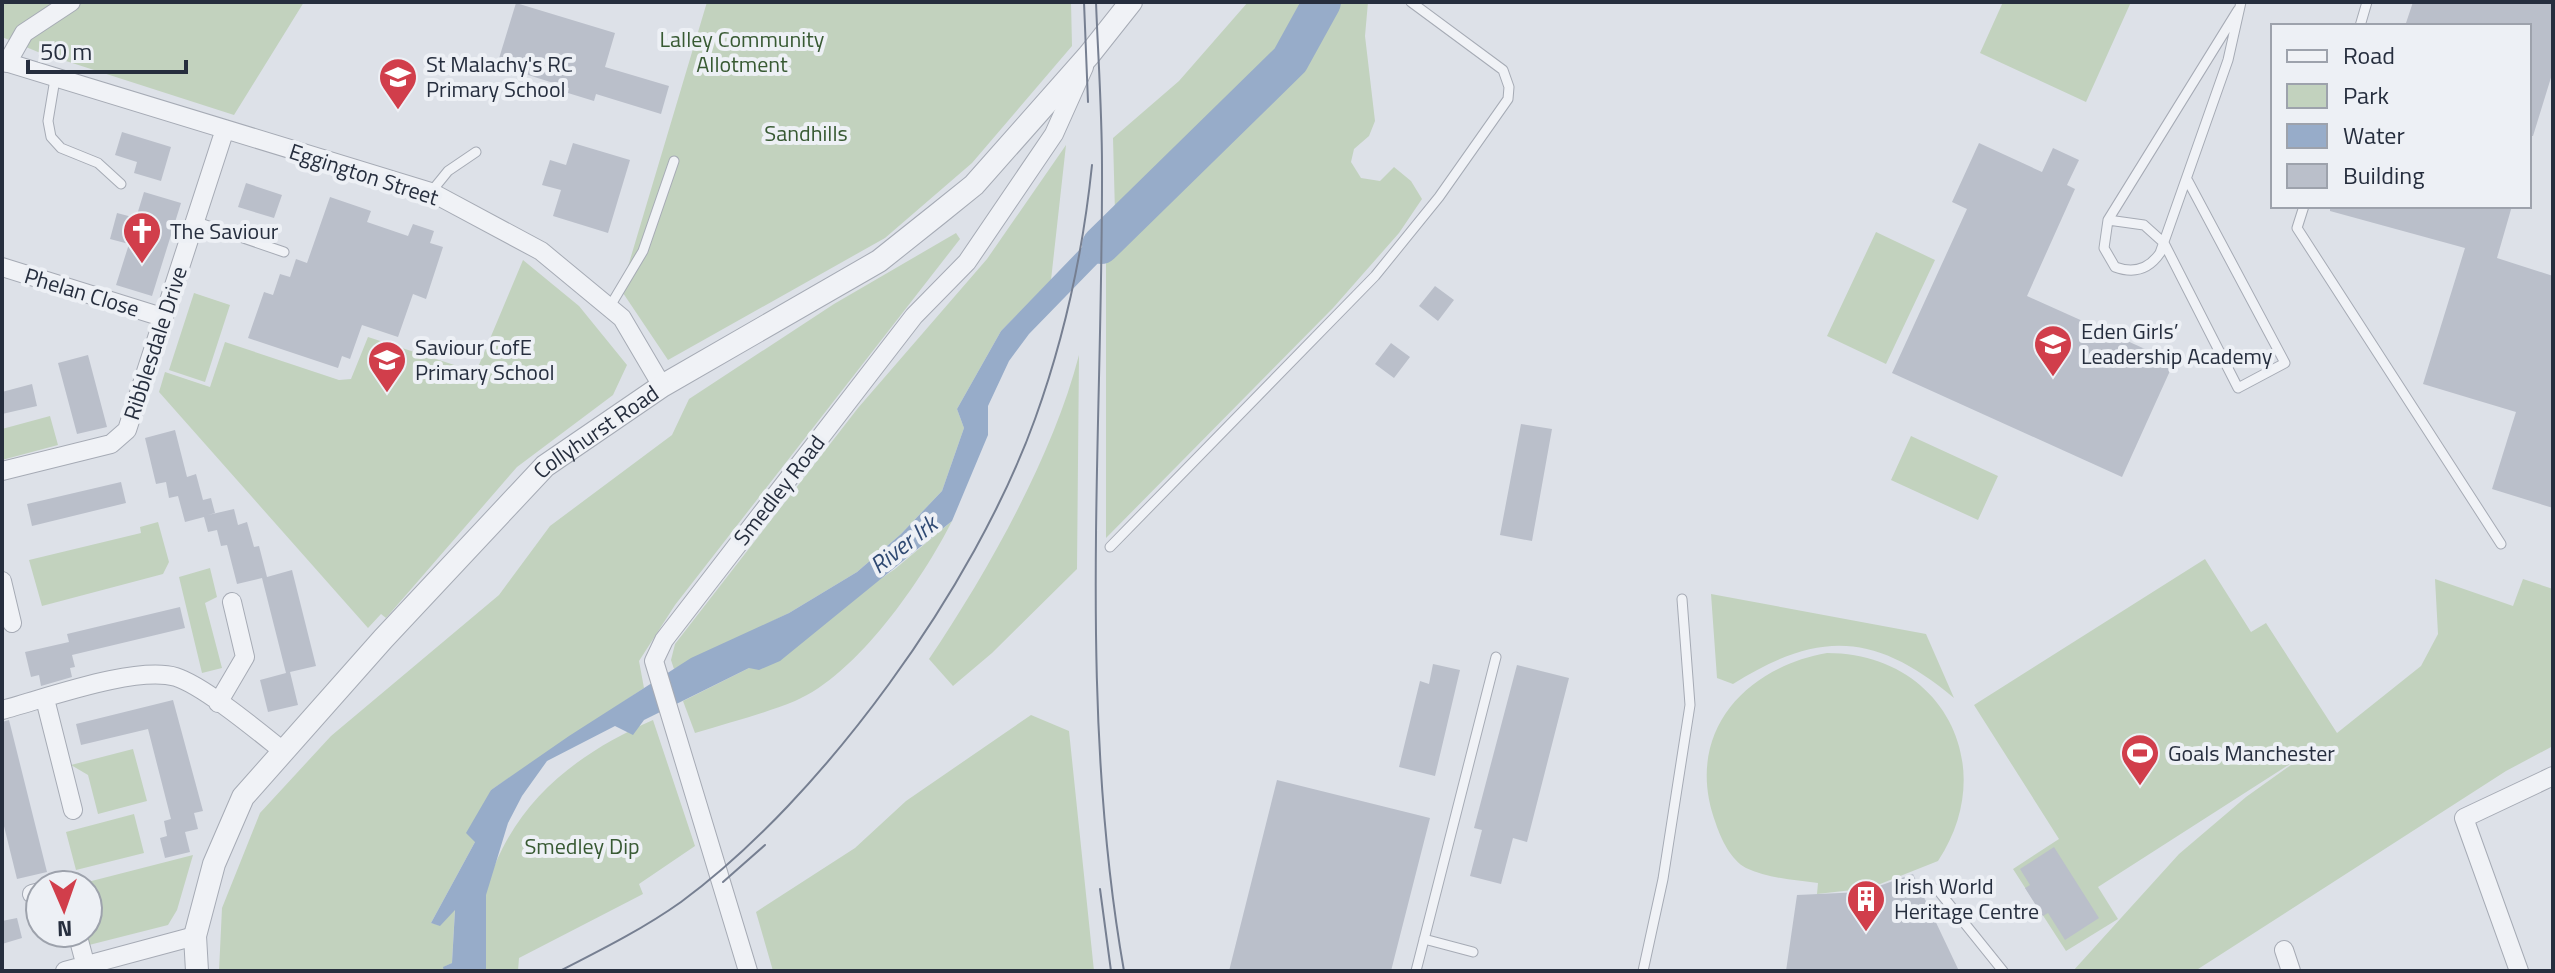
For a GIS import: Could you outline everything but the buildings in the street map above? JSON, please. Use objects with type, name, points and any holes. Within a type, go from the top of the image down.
[{"type":"street","points":[[5,62],[24,33],[71,2]]},
{"type":"street","name":"Collyhurst Road","points":[[197,971],[195,936],[214,864],[243,797],[545,466],[662,386],[879,261],[974,185],[1089,55],[1131,2]]},
{"type":"street","name":"Smedley Road","points":[[748,971],[654,661],[664,640],[914,316],[967,262],[1054,134],[1089,55]]},
{"type":"street","name":"Eggington Street","points":[[5,62],[431,192],[541,251],[622,318],[662,386]]},
{"type":"street","name":"Ribblesdale Drive","points":[[2,471],[111,444],[127,430],[225,129]]},
{"type":"street","name":"Phelan Close","points":[[2,267],[162,317]]},
{"type":"street","points":[[2,581],[12,623]]},
{"type":"street","points":[[218,703],[245,657],[232,602]]},
{"type":"street","points":[[2,710],[137,675],[177,678],[218,703],[283,751]]},
{"type":"street","points":[[45,699],[73,810]]},
{"type":"street","points":[[2519,971],[2464,818],[2553,776]]},
{"type":"street","points":[[65,971],[85,963],[195,936]]},
{"type":"street","points":[[81,949],[85,963]]},
{"type":"street","points":[[2284,950],[2291,971]]},
{"type":"lane","points":[[1110,547],[1375,276],[1439,197],[1508,99],[1509,87],[1503,70],[1411,2]]},
{"type":"lane","points":[[2361,24],[2367,2]]},
{"type":"lane","points":[[2240,6],[2237,32],[2188,181],[2164,243],[2152,264],[2131,271],[2123,270],[2105,256],[2108,220],[2240,6]]},
{"type":"lane","points":[[55,79],[48,121],[51,137],[61,148],[98,163],[121,184]]},
{"type":"lane","points":[[431,192],[448,171],[476,152]]},
{"type":"lane","points":[[609,308],[643,251],[674,161]]},
{"type":"lane","points":[[2108,220],[2144,225],[2164,243],[2238,388],[2285,363],[2188,181]]},
{"type":"lane","points":[[2303,208],[2297,228],[2501,544]]},
{"type":"lane","points":[[194,221],[284,252]]},
{"type":"lane","points":[[1643,971],[1663,879],[1690,705],[1682,599]]},
{"type":"lane","points":[[1416,971],[1496,657]]},
{"type":"lane","points":[[1937,889],[2003,971]]},
{"type":"lane","points":[[1424,939],[1473,952]]},
{"type":"green space","points":[[2,2],[304,2],[234,115],[38,52],[2,37]]},
{"type":"green space","name":"Sandhills","points":[[707,2],[1071,2],[1072,46],[972,163],[885,238],[668,360],[621,290]]},
{"type":"green space","points":[[1248,2],[1312,2],[1272,59],[1223,116],[1169,169],[1115,213],[1113,138],[1179,81]]},
{"type":"green space","points":[[1332,2],[1368,2],[1365,36],[1375,121],[1369,136],[1354,149],[1351,162],[1361,178],[1380,181],[1394,167],[1411,181],[1422,199],[1399,233],[1333,308],[1106,538],[1106,255],[1294,66]]},
{"type":"green space","points":[[2003,2],[2131,2],[2086,102],[1980,53]]},
{"type":"green space","points":[[1066,145],[1051,280],[1001,331],[957,409],[964,428],[942,491],[901,534],[857,572],[789,613],[674,669],[671,660],[675,644],[858,408],[987,259]]},
{"type":"green space","points":[[1876,232],[1935,260],[1886,364],[1827,336]]},
{"type":"green space","points":[[956,233],[960,239],[675,605],[639,661],[644,688],[491,790],[475,842],[431,923],[440,925],[455,908],[452,963],[444,967],[444,971],[219,971],[222,908],[260,813],[331,736],[499,595],[550,526],[672,435],[689,399],[834,304]]},
{"type":"green space","points":[[523,260],[579,306],[627,365],[613,395],[517,467],[386,618],[381,614],[368,628],[159,392],[165,372],[210,387],[225,342],[339,380],[351,379],[368,337],[476,372]]},
{"type":"green space","points":[[194,293],[230,305],[205,382],[169,370]]},
{"type":"green space","points":[[1079,355],[1077,569],[992,653],[953,686],[929,659],[1016,513],[1053,433]]},
{"type":"green space","points":[[50,416],[58,445],[2,460],[2,429]]},
{"type":"green space","points":[[1911,436],[1998,476],[1978,520],[1891,480]]},
{"type":"green space","points":[[952,521],[906,597],[842,670],[795,701],[695,733],[683,701],[749,668],[895,569]]},
{"type":"green space","points":[[158,522],[169,562],[163,574],[42,606],[29,560],[141,533],[140,527]]},
{"type":"green space","points":[[2205,559],[2251,632],[2266,623],[2337,733],[2421,666],[2438,634],[2435,579],[2513,606],[2523,579],[2553,589],[2553,746],[2506,771],[2195,971],[2073,971],[2179,854],[2246,797],[2312,750],[2098,887],[2118,919],[2066,951],[2013,869],[2059,839],[1974,705]]},
{"type":"green space","points":[[210,568],[217,597],[205,603],[222,668],[202,673],[179,577]]},
{"type":"green space","points":[[1711,594],[1926,634],[1954,698],[1898,660],[1872,650],[1846,646],[1820,647],[1793,654],[1733,684],[1717,678]]},
{"type":"green space","points":[[1827,653],[1867,658],[1902,672],[1929,694],[1949,721],[1961,753],[1963,788],[1956,825],[1938,861],[1870,888],[1817,894],[1818,883],[1754,871],[1731,855],[1716,824],[1708,792],[1707,762],[1714,735],[1727,711],[1746,690],[1796,661]]},
{"type":"green space","points":[[1031,715],[1069,731],[1094,971],[773,971],[756,912],[855,848],[906,801]]},
{"type":"green space","name":"Smedley Dip","points":[[653,720],[695,846],[639,884],[643,894],[519,958],[518,971],[479,971],[484,897],[509,836],[526,811],[547,788],[595,750]]},
{"type":"green space","points":[[133,749],[147,801],[98,814],[88,775],[71,765]]},
{"type":"green space","points":[[134,814],[144,853],[76,869],[66,832]]},
{"type":"green space","points":[[193,855],[177,910],[168,925],[104,941],[104,878]]},
{"type":"water","points":[[1137,197],[1139,221],[1029,334],[1009,361],[988,406],[988,435],[952,521],[780,661],[759,670],[749,668],[644,720],[633,735],[615,726],[547,761],[522,796],[508,823],[486,895],[486,971],[444,971],[443,967],[452,963],[455,910],[440,926],[431,923],[475,842],[466,833],[491,790],[691,658],[789,613],[857,572],[901,534],[942,491],[964,428],[957,409],[1001,331],[1115,213]]},
{"type":"waterway","name":"River Irk","points":[[1101,245],[1290,60],[1322,2]]},
{"type":"tram line","points":[[1084,2],[1088,102]]},
{"type":"tram line","points":[[1096,2],[1102,166],[1097,670],[1101,771],[1110,871],[1124,971]]},
{"type":"tram line","points":[[560,971],[667,912],[735,858],[788,806],[840,747],[889,684],[934,618],[974,550],[1008,483],[1035,419],[1071,294],[1084,230],[1092,165]]},
{"type":"tram line","points":[[723,882],[765,845]]},
{"type":"tram line","points":[[1100,889],[1111,971]]},
{"type":"place","name":"St Malachy's RC Primary School","points":[[398,111]]},
{"type":"place","name":"The Saviour","points":[[142,265]]},
{"type":"place","name":"Eden Girls’ Leadership Academy","points":[[2053,378]]},
{"type":"place","name":"Saviour CofE Primary School","points":[[387,394]]},
{"type":"place","name":"Goals Manchester","points":[[2140,787]]},
{"type":"place","name":"Irish World Heritage Centre","points":[[1866,933]]},
{"type":"park label","name":"Lalley Community Allotment","points":[[742,52]]}]
